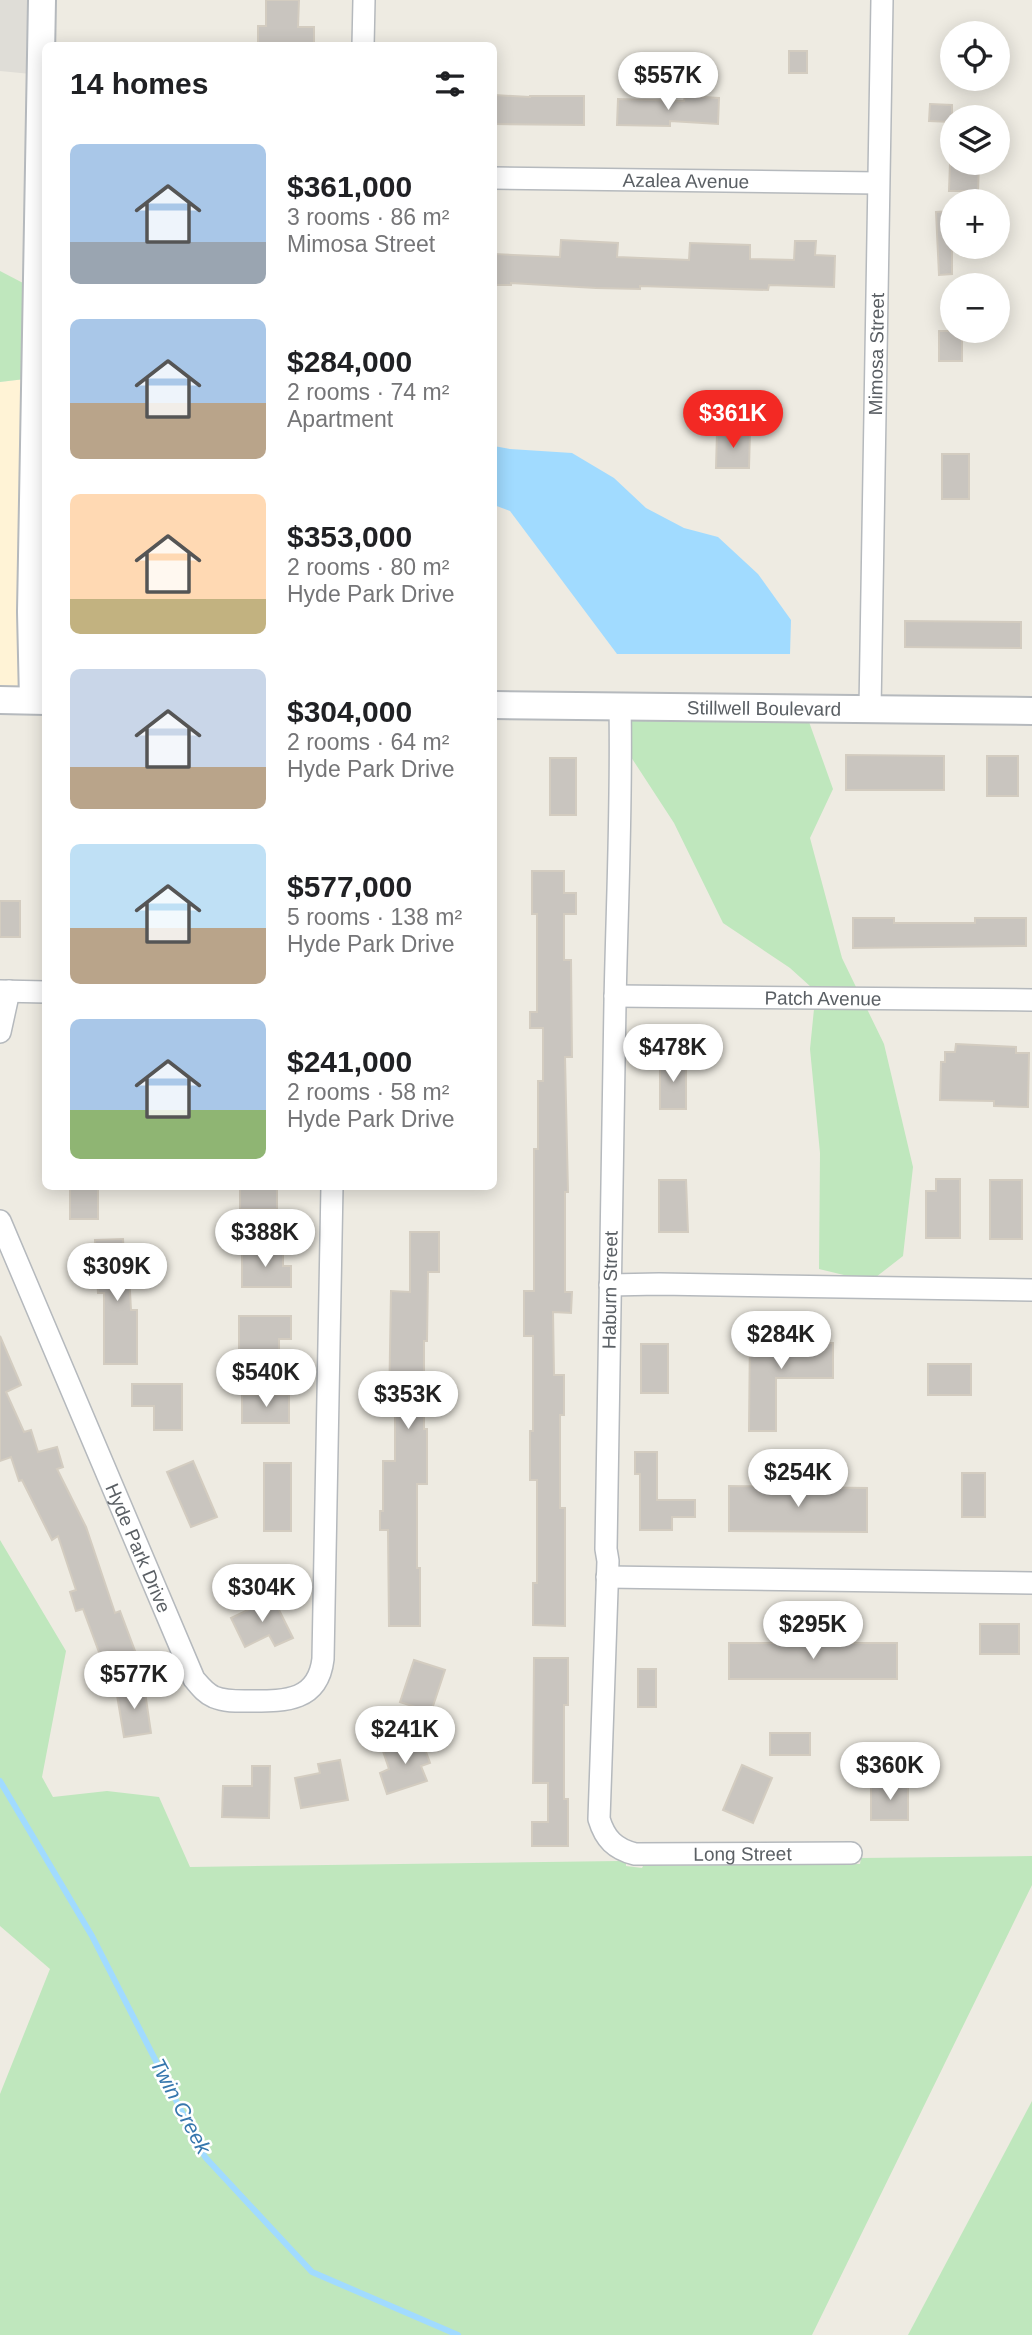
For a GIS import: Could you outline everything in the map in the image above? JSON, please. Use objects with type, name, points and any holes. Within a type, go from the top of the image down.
[{"type":"street","points":[[0,700],[39,700],[32,598],[42,0]]},
{"type":"street","points":[[363,42],[364,0]]},
{"type":"street","name":"Mimosa Street","points":[[870,709],[882,0]]},
{"type":"street","name":"Azalea Avenue","points":[[497,178],[878,183]]},
{"type":"street","name":"Stillwell Boulevard","points":[[497,705],[1032,711]]},
{"type":"street","name":"Haburn Street","points":[[620,706],[607,1577],[599,1819],[603,1833],[612,1844],[622,1851],[635,1854]]},
{"type":"street","points":[[0,1032],[4,991],[42,992]]},
{"type":"street","name":"Patch Avenue","points":[[615,996],[1032,1000]]},
{"type":"street","name":"Hyde Park Drive","points":[[0,1221],[194,1679],[203,1690],[214,1697],[227,1700],[285,1701],[295,1699],[316,1682],[323,1659],[332,1190]]},
{"type":"street","points":[[610,1285],[1032,1290]]},
{"type":"street","points":[[607,1577],[1032,1583]]},
{"type":"street","name":"Long Street","points":[[635,1854],[851,1853]]},
{"type":"shaded area","points":[[0,0],[33,0],[31,74],[0,71]]},
{"type":"shaded area","points":[[25,379],[22,689],[0,689],[0,382]]},
{"type":"green space","points":[[0,271],[23,283],[25,379],[0,382]]},
{"type":"green space","points":[[630,718],[808,719],[833,789],[810,838],[842,958],[856,987],[811,987],[790,968],[723,923],[674,823],[631,757]]},
{"type":"green space","points":[[814,1009],[867,1009],[884,1044],[913,1167],[903,1256],[876,1277],[848,1276],[819,1269],[820,1153],[810,1049]]},
{"type":"green space","points":[[0,1540],[66,1651],[42,1777],[53,1797],[107,1791],[159,1797],[190,1867],[619,1861],[626,1863],[626,1866],[642,1868],[860,1864],[861,1858],[1032,1856],[1032,1885],[812,2335],[0,2335],[0,2094],[50,1969],[0,1926]]},
{"type":"green space","points":[[1032,2101],[1032,2335],[908,2335]]},
{"type":"water","points":[[497,447],[572,453],[614,478],[646,508],[684,528],[718,537],[758,574],[791,620],[790,654],[617,654],[510,511],[497,506]]},
{"type":"building","points":[[266,0],[299,0],[298,27],[314,27],[314,42],[258,42],[258,26],[266,26]]},
{"type":"building","points":[[789,51],[807,51],[807,73],[789,73]]},
{"type":"building","points":[[497,95],[584,96],[584,125],[497,124]]},
{"type":"building","points":[[685,96],[719,98],[718,124],[670,121],[670,126],[617,125],[618,99],[684,101]]},
{"type":"building","points":[[930,104],[952,105],[940,105],[940,121],[929,121]]},
{"type":"building","points":[[950,175],[979,175],[978,189],[949,189]]},
{"type":"building","points":[[936,212],[940,212],[940,259],[952,259],[952,273],[939,275]]},
{"type":"building","points":[[561,240],[618,243],[617,257],[689,260],[690,243],[750,245],[750,259],[794,260],[795,241],[816,241],[815,255],[835,256],[834,287],[769,285],[768,290],[640,286],[640,289],[596,288],[511,283],[497,285],[497,254],[560,257]]},
{"type":"building","points":[[940,331],[940,343],[962,343],[962,361],[939,361]]},
{"type":"building","points":[[717,432],[750,432],[749,468],[716,468]]},
{"type":"building","points":[[942,454],[969,454],[969,499],[942,499]]},
{"type":"building","points":[[905,621],[1021,622],[1021,648],[905,647]]},
{"type":"building","points":[[846,755],[944,756],[944,790],[846,790]]},
{"type":"building","points":[[987,756],[1018,756],[1018,796],[987,796]]},
{"type":"building","points":[[550,758],[576,758],[576,815],[550,815]]},
{"type":"building","points":[[532,871],[564,871],[564,893],[576,893],[576,914],[564,914],[564,960],[571,960],[572,1057],[565,1057],[568,1192],[565,1192],[565,1292],[572,1292],[571,1313],[553,1312],[554,1375],[564,1375],[564,1415],[560,1415],[560,1508],[565,1508],[565,1626],[533,1625],[533,1583],[537,1583],[537,1480],[530,1480],[533,1336],[524,1336],[524,1291],[534,1291],[534,1149],[538,1149],[538,1081],[543,1081],[543,1028],[530,1028],[530,1012],[537,1012],[537,914],[532,914]]},
{"type":"building","points":[[0,901],[20,901],[20,937],[0,937]]},
{"type":"building","points":[[853,918],[894,918],[894,923],[975,923],[975,918],[1026,918],[1026,946],[853,948]]},
{"type":"building","points":[[956,1044],[1016,1047],[1016,1053],[1029,1053],[1028,1107],[994,1106],[994,1101],[940,1100],[941,1062],[945,1062],[945,1052],[955,1052]]},
{"type":"building","points":[[660,1058],[686,1058],[686,1109],[660,1109]]},
{"type":"building","points":[[936,1179],[960,1179],[960,1238],[926,1238],[926,1191],[936,1191]]},
{"type":"building","points":[[659,1180],[686,1180],[688,1232],[659,1232]]},
{"type":"building","points":[[990,1180],[1022,1180],[1022,1239],[990,1239]]},
{"type":"building","points":[[70,1190],[98,1190],[98,1219],[70,1219]]},
{"type":"building","points":[[240,1190],[277,1190],[277,1209],[240,1209]]},
{"type":"building","points":[[410,1232],[439,1232],[439,1272],[428,1272],[427,1341],[424,1341],[427,1484],[417,1484],[420,1626],[389,1626],[388,1530],[380,1530],[380,1511],[383,1511],[383,1461],[395,1461],[395,1409],[389,1409],[391,1291],[410,1292]]},
{"type":"building","points":[[123,1239],[124,1255],[128,1255],[131,1310],[137,1310],[137,1364],[104,1364],[104,1293],[98,1293],[95,1240]]},
{"type":"building","points":[[242,1249],[283,1249],[283,1266],[291,1266],[291,1287],[242,1287]]},
{"type":"building","points":[[239,1316],[291,1316],[291,1339],[279,1339],[279,1353],[239,1353]]},
{"type":"building","points":[[750,1332],[809,1335],[809,1343],[833,1343],[833,1378],[776,1378],[776,1431],[749,1431]]},
{"type":"building","points":[[0,1336],[21,1385],[6,1392],[24,1432],[31,1430],[38,1452],[57,1447],[63,1467],[57,1469],[86,1527],[115,1613],[120,1611],[138,1659],[106,1671],[83,1609],[76,1611],[70,1592],[76,1590],[58,1536],[52,1540],[22,1480],[19,1481],[11,1457],[0,1461]]},
{"type":"building","points":[[641,1344],[668,1344],[668,1393],[641,1393]]},
{"type":"building","points":[[928,1364],[971,1364],[971,1395],[928,1395]]},
{"type":"building","points":[[132,1384],[182,1384],[182,1430],[154,1430],[154,1406],[132,1406]]},
{"type":"building","points":[[242,1395],[289,1395],[289,1423],[242,1423]]},
{"type":"building","points":[[635,1452],[657,1452],[657,1500],[695,1500],[695,1517],[672,1517],[672,1530],[640,1530],[640,1474],[635,1474]]},
{"type":"building","points":[[193,1461],[217,1517],[191,1527],[167,1472]]},
{"type":"building","points":[[264,1463],[291,1463],[291,1531],[264,1531]]},
{"type":"building","points":[[962,1473],[985,1473],[985,1517],[962,1517]]},
{"type":"building","points":[[729,1486],[867,1488],[867,1532],[729,1531]]},
{"type":"building","points":[[273,1598],[293,1638],[275,1646],[269,1635],[245,1647],[231,1618]]},
{"type":"building","points":[[980,1624],[1019,1624],[1019,1654],[980,1654]]},
{"type":"building","points":[[729,1643],[897,1643],[897,1679],[729,1679]]},
{"type":"building","points":[[534,1658],[568,1658],[568,1705],[564,1705],[564,1799],[568,1799],[568,1846],[532,1846],[532,1822],[548,1822],[548,1783],[533,1783]]},
{"type":"building","points":[[414,1660],[445,1670],[431,1712],[400,1702]]},
{"type":"building","points":[[638,1669],[656,1669],[656,1707],[638,1707]]},
{"type":"building","points":[[144,1685],[151,1733],[124,1737],[116,1689]]},
{"type":"building","points":[[770,1733],[810,1733],[810,1755],[770,1755]]},
{"type":"building","points":[[421,1738],[430,1763],[421,1766],[427,1781],[387,1794],[380,1773],[389,1769],[383,1751]]},
{"type":"building","points":[[340,1760],[348,1800],[301,1808],[295,1778],[320,1773],[318,1764]]},
{"type":"building","points":[[742,1765],[772,1778],[753,1823],[723,1810]]},
{"type":"building","points":[[252,1766],[270,1766],[269,1818],[222,1817],[223,1786],[252,1786]]},
{"type":"building","points":[[871,1785],[908,1785],[908,1820],[871,1820]]},
{"type":"waterway","name":"Twin Creek","points":[[0,1781],[92,1936],[205,2157],[312,2272],[458,2335]]}]
